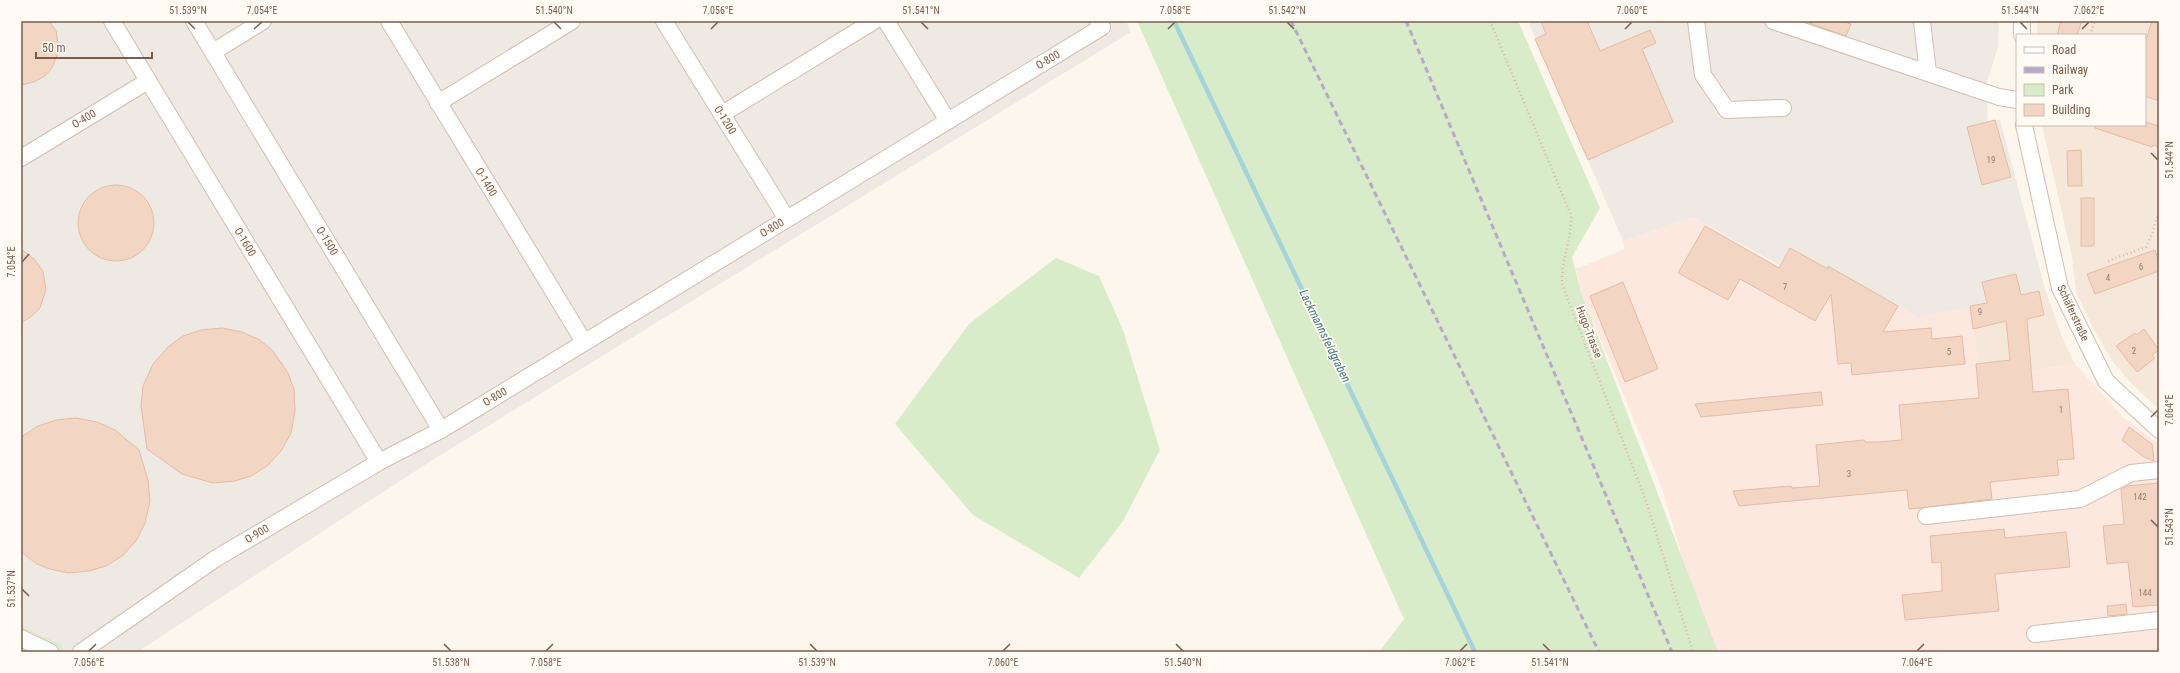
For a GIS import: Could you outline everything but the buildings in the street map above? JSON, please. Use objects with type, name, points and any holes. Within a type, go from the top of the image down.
[{"type":"street","name":"O-1600","points":[[112,21],[379,462]]},
{"type":"street","name":"O-1500","points":[[194,21],[441,430]]},
{"type":"street","points":[[213,52],[263,21]]},
{"type":"street","name":"O-1400","points":[[389,21],[584,342]]},
{"type":"street","points":[[438,103],[572,21]]},
{"type":"street","name":"O-1200","points":[[664,21],[787,219]]},
{"type":"street","points":[[722,114],[874,21]]},
{"type":"street","points":[[886,21],[948,121]]},
{"type":"street","points":[[1696,21],[1703,75],[1727,110],[1783,108]]},
{"type":"street","points":[[1773,21],[1805,26],[1928,73],[1999,97],[2016,100]]},
{"type":"street","points":[[1922,21],[1928,73]]},
{"type":"street","points":[[2022,21],[2022,34]]},
{"type":"street","name":"O-800","points":[[441,430],[948,121],[1100,24]]},
{"type":"street","name":"O-400","points":[[21,158],[148,81]]},
{"type":"street","name":"Schäferstraße","points":[[2024,126],[2060,288],[2106,381],[2159,430]]},
{"type":"street","name":"O-900","points":[[81,652],[215,559],[379,462],[441,430]]},
{"type":"street","points":[[1926,516],[2080,499],[2131,473],[2159,470]]},
{"type":"street","points":[[2035,634],[2159,620]]},
{"type":"street","points":[[21,638],[50,652]]},
{"type":"path","name":"Hugo-Trasse","points":[[1490,21],[1571,215],[1570,240],[1561,268],[1562,284],[1648,504],[1693,652]]},
{"type":"path","points":[[2090,34],[2095,21]]},
{"type":"path","points":[[2108,260],[2146,247],[2152,234],[2159,211]]},
{"type":"shaded area","points":[[21,21],[1126,21],[1131,32],[434,459],[137,652],[25,652],[21,650]]},
{"type":"shaded area","points":[[1528,21],[1999,21],[1998,47],[1986,85],[1988,121],[2000,120],[2045,289],[1919,318],[1885,298],[1872,317],[1693,217],[1623,241]]},
{"type":"shaded area","points":[[2037,21],[2159,21],[2159,409],[2134,386],[2113,362],[2094,330],[2076,292],[2072,257],[2042,126],[2146,126],[2146,34],[2037,34]]},
{"type":"shaded area","points":[[1693,217],[1871,319],[1884,297],[1920,318],[1970,306],[1980,376],[2031,371],[2075,364],[2125,419],[2159,444],[2159,652],[1711,652],[1661,486],[1581,292],[1576,269],[1625,249],[1623,241]]},
{"type":"shaded area","points":[[2045,289],[2062,337],[2075,364],[2031,371],[1980,376],[1970,306]]},
{"type":"green space","points":[[1137,21],[1518,21],[1600,208],[1572,257],[1581,292],[1718,652],[1379,652],[1404,619]]},
{"type":"green space","points":[[1056,258],[1099,276],[1123,330],[1160,450],[1123,521],[1079,578],[973,515],[895,424],[969,324]]},
{"type":"green space","points":[[21,626],[62,645],[61,652],[21,652]]},
{"type":"waterway","name":"Lackmannsfeldgraben","points":[[1174,21],[1475,652]]},
{"type":"railway","points":[[1291,21],[1599,652]]},
{"type":"railway","points":[[1406,21],[1672,652]]}]
